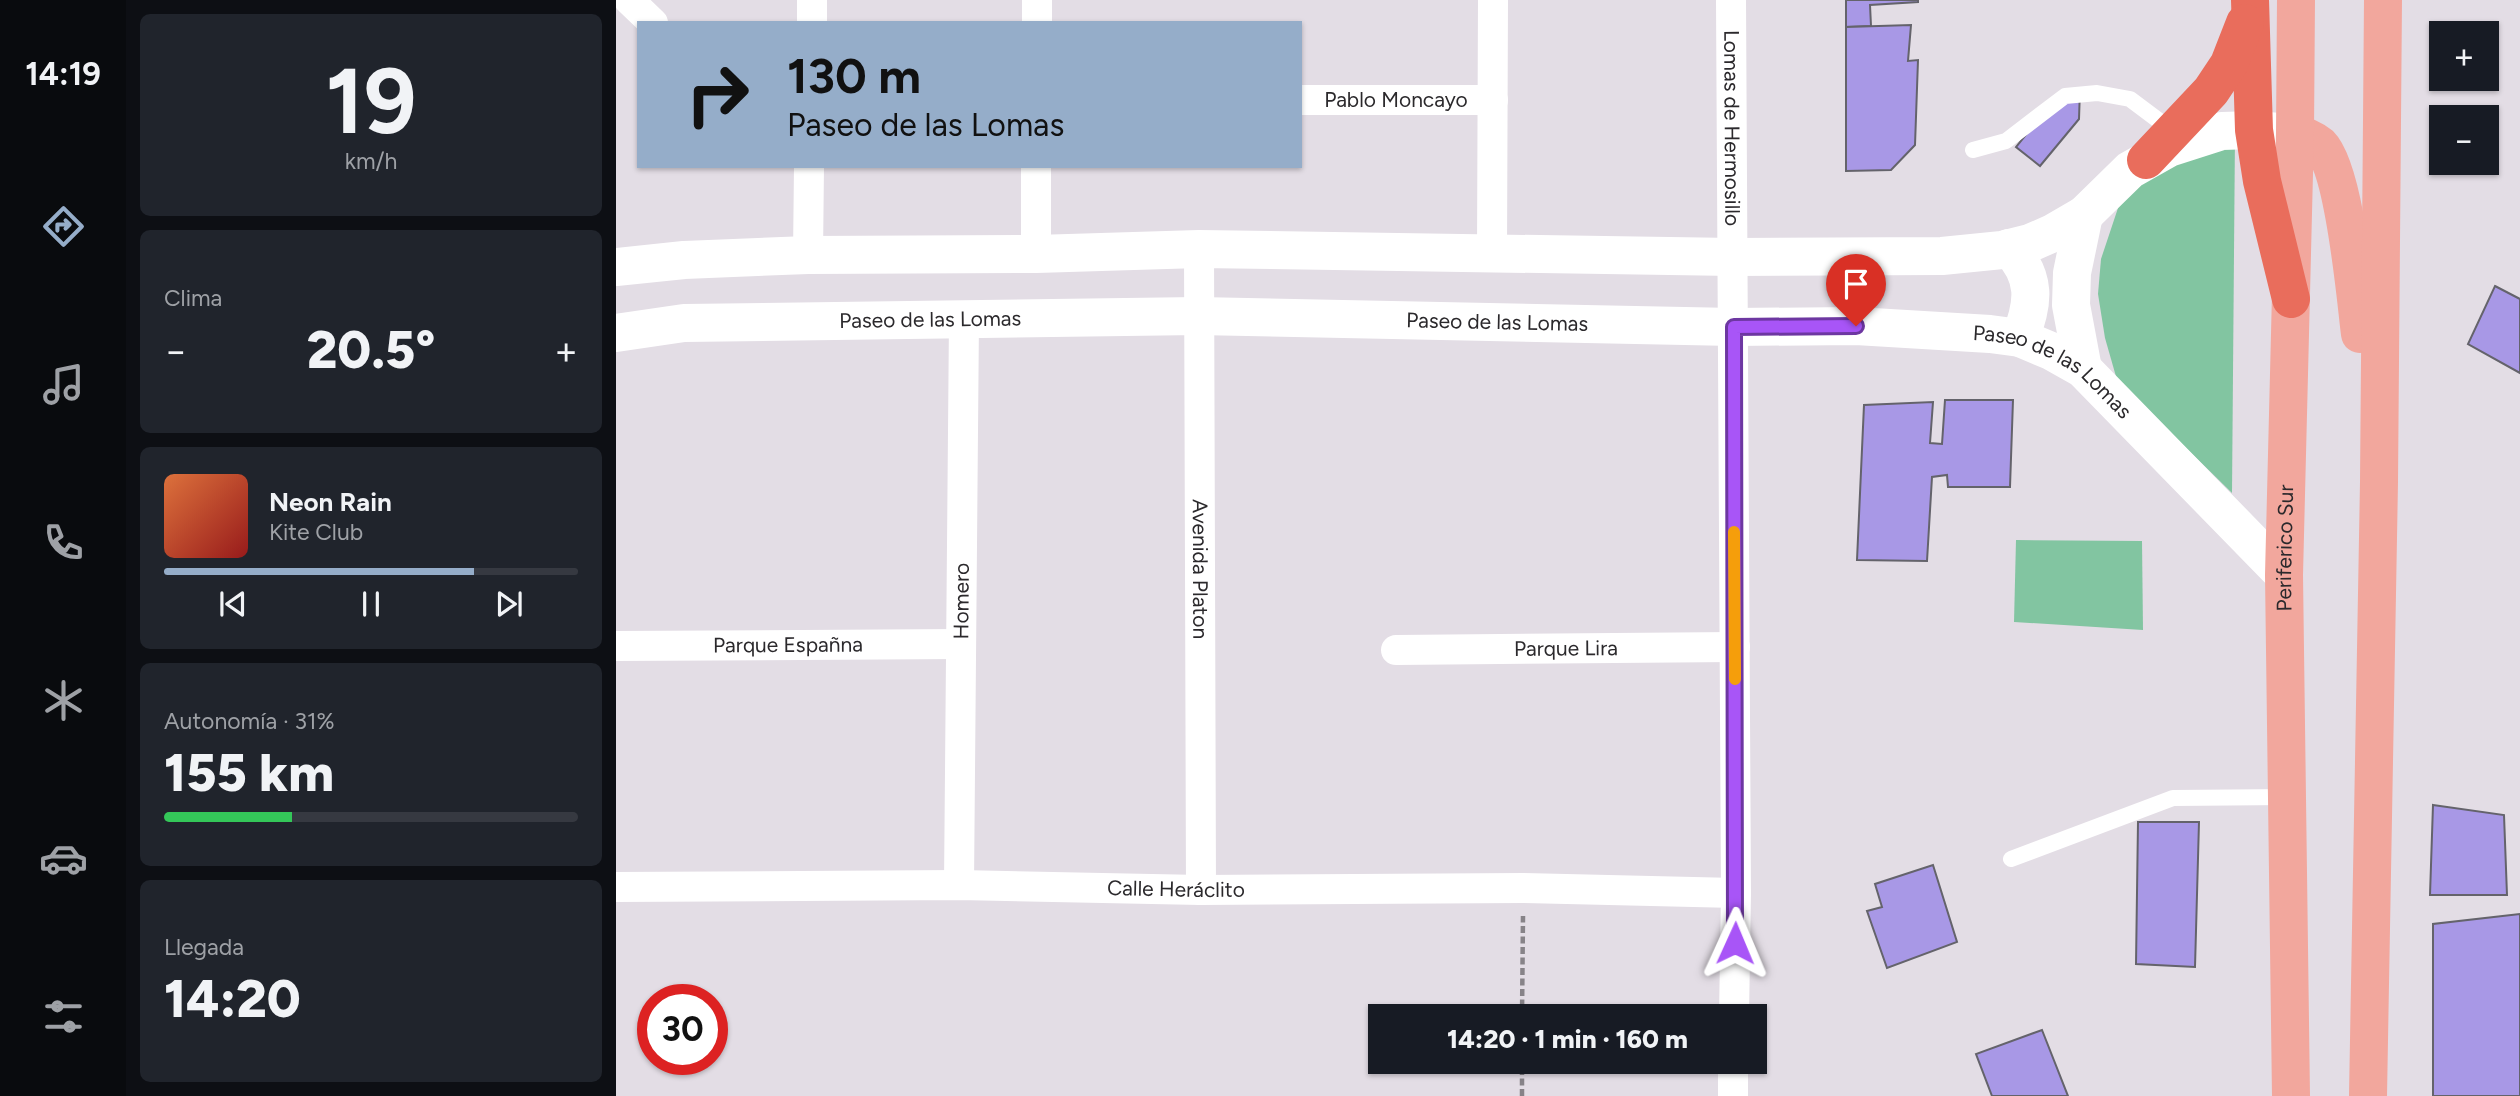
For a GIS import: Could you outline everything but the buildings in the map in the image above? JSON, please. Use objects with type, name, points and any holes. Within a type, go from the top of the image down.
[{"type":"highway","points":[[2250,4],[2254,130],[2262,181],[2291,299]]},
{"type":"highway","points":[[2146,160],[2211,91],[2229,64],[2250,4]]},
{"type":"main road","name":"Periferico Sur","points":[[2291,1096],[2284,575],[2296,0]]},
{"type":"main road","points":[[2368,1096],[2379,482],[2383,0]]},
{"type":"main road","points":[[2295,133],[2321,146],[2330,160],[2337,181],[2349,243],[2379,482]]},
{"type":"street","points":[[629,0],[651,21]]},
{"type":"street","points":[[812,0],[812,21]]},
{"type":"street","points":[[1037,0],[1037,21]]},
{"type":"street","name":"Pablo Moncayo","points":[[1492,252],[1493,0]]},
{"type":"street","name":"Lomas de Hermosillo","points":[[1731,0],[1734,257],[1734,1004]]},
{"type":"street","name":"Pablo Moncayo","points":[[1302,100],[1493,100]]},
{"type":"street","points":[[616,267],[684,260],[808,255],[1036,254],[1199,248],[1734,257],[1942,257],[2009,248],[2053,233],[2084,215],[2130,170],[2169,148],[2222,131],[2295,133]]},
{"type":"street","points":[[808,255],[809,168]]},
{"type":"street","points":[[1036,168],[1036,254]]},
{"type":"street","points":[[2082,369],[2071,305],[2072,272],[2084,215]]},
{"type":"street","name":"Avenida Platon","points":[[1199,248],[1201,890]]},
{"type":"street","points":[[2009,248],[2021,260],[2031,292],[2030,307],[2020,338]]},
{"type":"street","name":"Paseo de las Lomas","points":[[616,333],[684,323],[1198,316],[1734,327],[1856,326],[2020,338],[2051,351],[2082,369],[2284,575]]},
{"type":"street","name":"Homero","points":[[959,885],[964,318]]},
{"type":"street","name":"Parque Españna","points":[[616,646],[960,645]]},
{"type":"street","name":"Parque Lira","points":[[1396,650],[1735,647]]},
{"type":"street","name":"Calle Heráclito","points":[[616,887],[959,885],[1201,890],[1524,888],[1736,893]]},
{"type":"street","points":[[1732,1096],[1733,1074]]},
{"type":"lane","points":[[1973,150],[2006,141],[2065,96],[2097,93],[2130,99],[2174,132]]},
{"type":"lane","points":[[2011,859],[2173,798],[2287,797]]},
{"type":"path","points":[[1522,1004],[1524,888]]},
{"type":"path","points":[[1522,1074],[1522,1096]]},
{"type":"green space","points":[[2235,134],[2232,493],[2117,380],[2105,338],[2098,294],[2101,259],[2120,202],[2139,173]]},
{"type":"green space","points":[[2016,540],[2142,541],[2143,630],[2014,622]]},
{"type":"slow traffic","points":[[1734,532],[1735,679]]},
{"type":"route","points":[[1735,943],[1734,327],[1856,326]]}]
